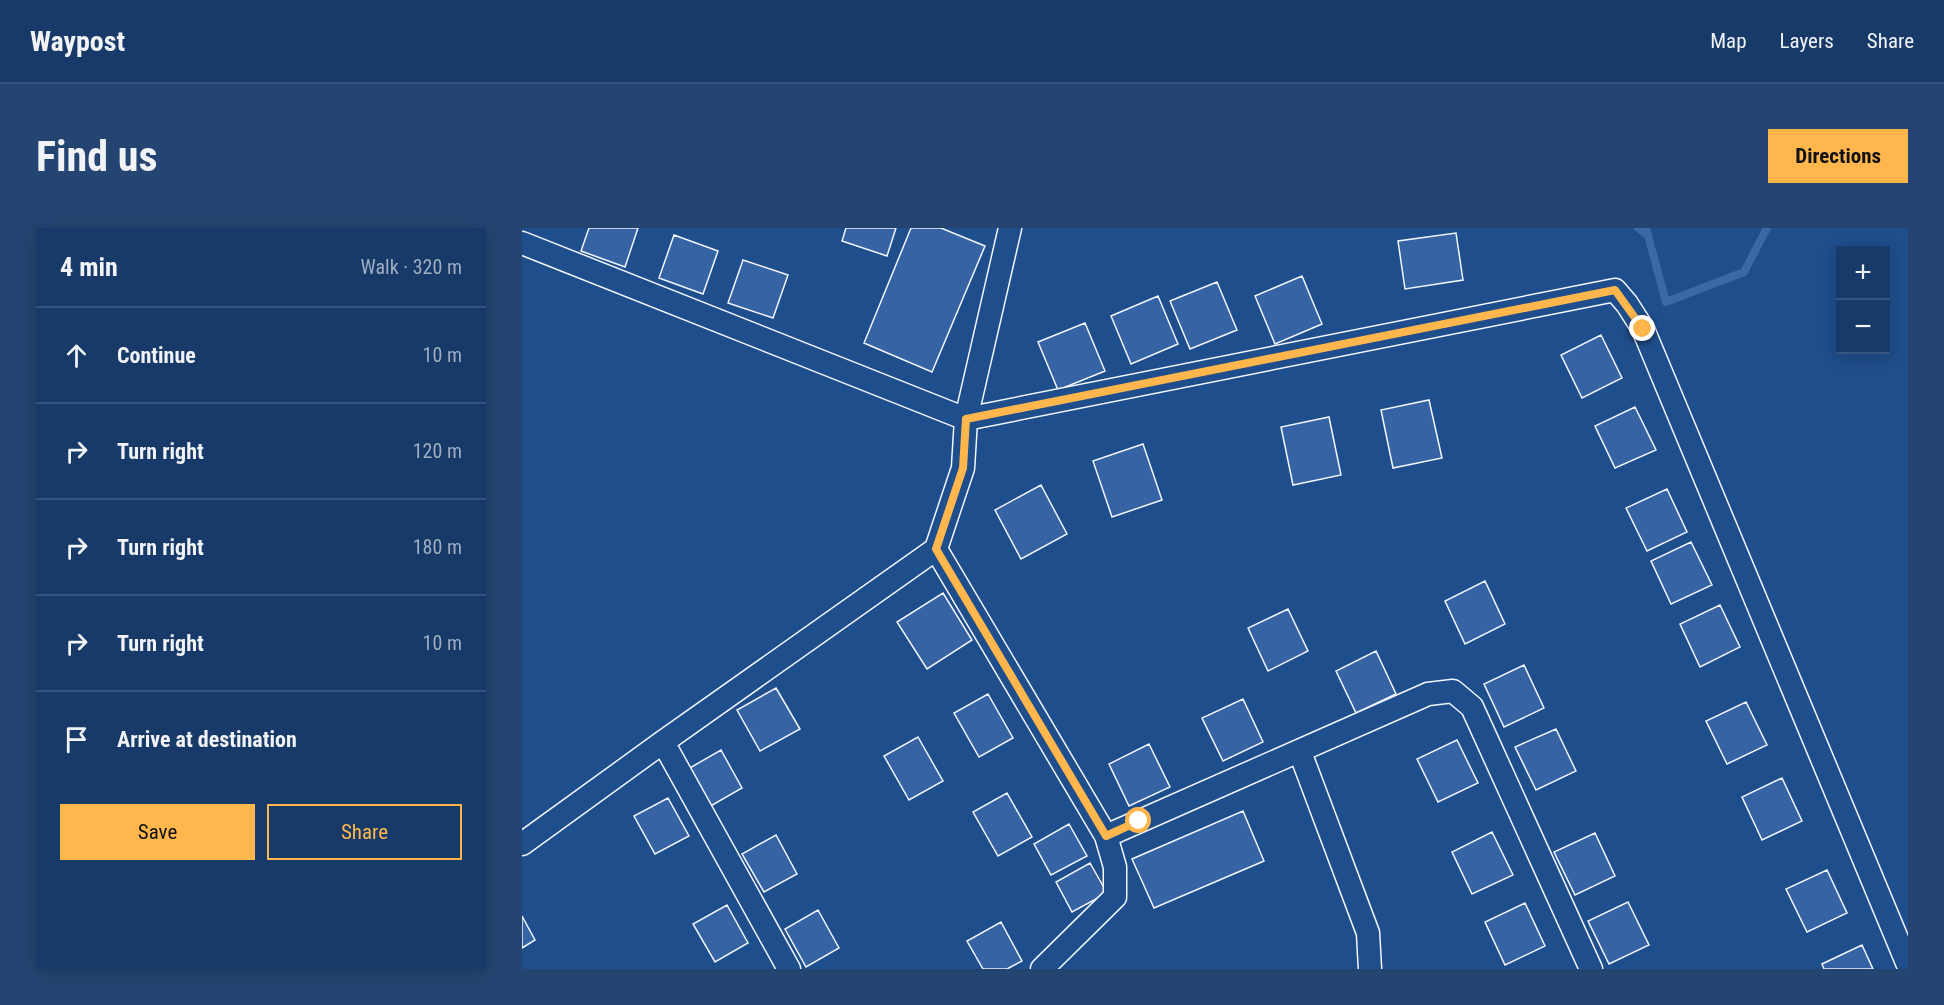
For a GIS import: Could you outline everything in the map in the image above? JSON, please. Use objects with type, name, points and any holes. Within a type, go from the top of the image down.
[{"type":"street","points":[[522,844],[936,549],[963,468],[966,419],[1010,228]]},
{"type":"street","points":[[522,243],[966,419],[1615,290],[1643,329],[1908,965]]},
{"type":"street","points":[[936,549],[1106,836],[1115,867],[1115,897],[1042,969]]},
{"type":"street","points":[[1106,836],[1428,694],[1453,691],[1472,706],[1591,969]]},
{"type":"street","points":[[663,742],[789,969]]},
{"type":"street","points":[[1300,752],[1368,933],[1370,969]]},
{"type":"building","points":[[589,228],[638,228],[625,267],[581,251]]},
{"type":"building","points":[[846,228],[896,228],[887,256],[842,241]]},
{"type":"building","points":[[911,228],[941,228],[985,246],[932,372],[864,343]]},
{"type":"building","points":[[1456,233],[1463,280],[1405,289],[1398,241]]},
{"type":"building","points":[[674,235],[718,251],[703,294],[659,278]]},
{"type":"building","points":[[743,260],[788,275],[773,318],[728,303]]},
{"type":"building","points":[[1302,276],[1322,324],[1275,344],[1255,296]]},
{"type":"building","points":[[1217,282],[1237,330],[1190,349],[1170,301]]},
{"type":"building","points":[[1158,296],[1178,344],[1131,364],[1111,316]]},
{"type":"building","points":[[1085,323],[1105,371],[1058,390],[1038,342]]},
{"type":"building","points":[[1601,335],[1622,378],[1582,398],[1561,355]]},
{"type":"building","points":[[1429,400],[1442,458],[1393,468],[1381,410]]},
{"type":"building","points":[[1635,407],[1656,450],[1615,468],[1595,426]]},
{"type":"building","points":[[1329,417],[1341,475],[1293,485],[1281,427]]},
{"type":"building","points":[[1143,444],[1162,500],[1112,517],[1093,461]]},
{"type":"building","points":[[1041,485],[1067,534],[1021,559],[995,510]]},
{"type":"building","points":[[1667,489],[1687,532],[1647,551],[1626,508]]},
{"type":"building","points":[[1691,542],[1712,585],[1671,604],[1651,561]]},
{"type":"building","points":[[1485,581],[1505,624],[1465,644],[1445,601]]},
{"type":"building","points":[[943,593],[972,640],[927,669],[897,622]]},
{"type":"building","points":[[1720,605],[1740,647],[1700,667],[1680,624]]},
{"type":"building","points":[[1288,609],[1308,651],[1268,671],[1248,628]]},
{"type":"building","points":[[1376,651],[1396,694],[1356,713],[1336,671]]},
{"type":"building","points":[[1524,665],[1544,708],[1504,727],[1484,684]]},
{"type":"building","points":[[776,688],[800,729],[760,751],[737,710]]},
{"type":"building","points":[[988,694],[1013,738],[979,757],[954,713]]},
{"type":"building","points":[[1243,699],[1263,742],[1223,761],[1202,718]]},
{"type":"building","points":[[1746,702],[1767,745],[1727,764],[1706,721]]},
{"type":"building","points":[[1556,729],[1576,771],[1536,790],[1515,747]]},
{"type":"building","points":[[918,737],[943,781],[909,800],[884,756]]},
{"type":"building","points":[[1457,740],[1478,783],[1438,802],[1417,759]]},
{"type":"building","points":[[1149,744],[1170,787],[1129,806],[1109,764]]},
{"type":"building","points":[[721,750],[742,788],[709,807],[688,769]]},
{"type":"building","points":[[1782,778],[1802,821],[1762,840],[1742,797]]},
{"type":"building","points":[[1007,793],[1032,837],[998,856],[973,812]]},
{"type":"building","points":[[668,798],[689,836],[655,854],[634,816]]},
{"type":"building","points":[[1243,811],[1264,861],[1154,908],[1132,859]]},
{"type":"building","points":[[1069,824],[1087,856],[1051,875],[1034,844]]},
{"type":"building","points":[[1492,832],[1513,875],[1472,894],[1452,852]]},
{"type":"building","points":[[1595,833],[1615,876],[1575,895],[1554,852]]},
{"type":"building","points":[[776,835],[797,874],[764,892],[742,854]]},
{"type":"building","points":[[1090,863],[1107,893],[1072,912],[1056,882]]},
{"type":"building","points":[[1827,870],[1847,913],[1807,932],[1786,889]]},
{"type":"building","points":[[1628,902],[1649,945],[1609,964],[1588,921]]},
{"type":"building","points":[[1525,903],[1545,946],[1505,965],[1485,922]]},
{"type":"building","points":[[727,905],[748,943],[715,962],[693,924]]},
{"type":"building","points":[[818,910],[839,948],[806,967],[785,929]]},
{"type":"building","points":[[522,916],[535,940],[522,948]]},
{"type":"building","points":[[1001,922],[1022,961],[1007,969],[983,969],[967,941]]},
{"type":"building","points":[[1862,945],[1873,969],[1824,969],[1822,964]]},
{"type":"waterway","points":[[1638,228],[1648,236]]},
{"type":"waterway","points":[[1646,228],[1666,302],[1744,272],[1767,228]]},
{"type":"route","points":[[1139,821],[1106,836],[936,549],[963,468],[966,419],[1615,290],[1643,329]]}]
